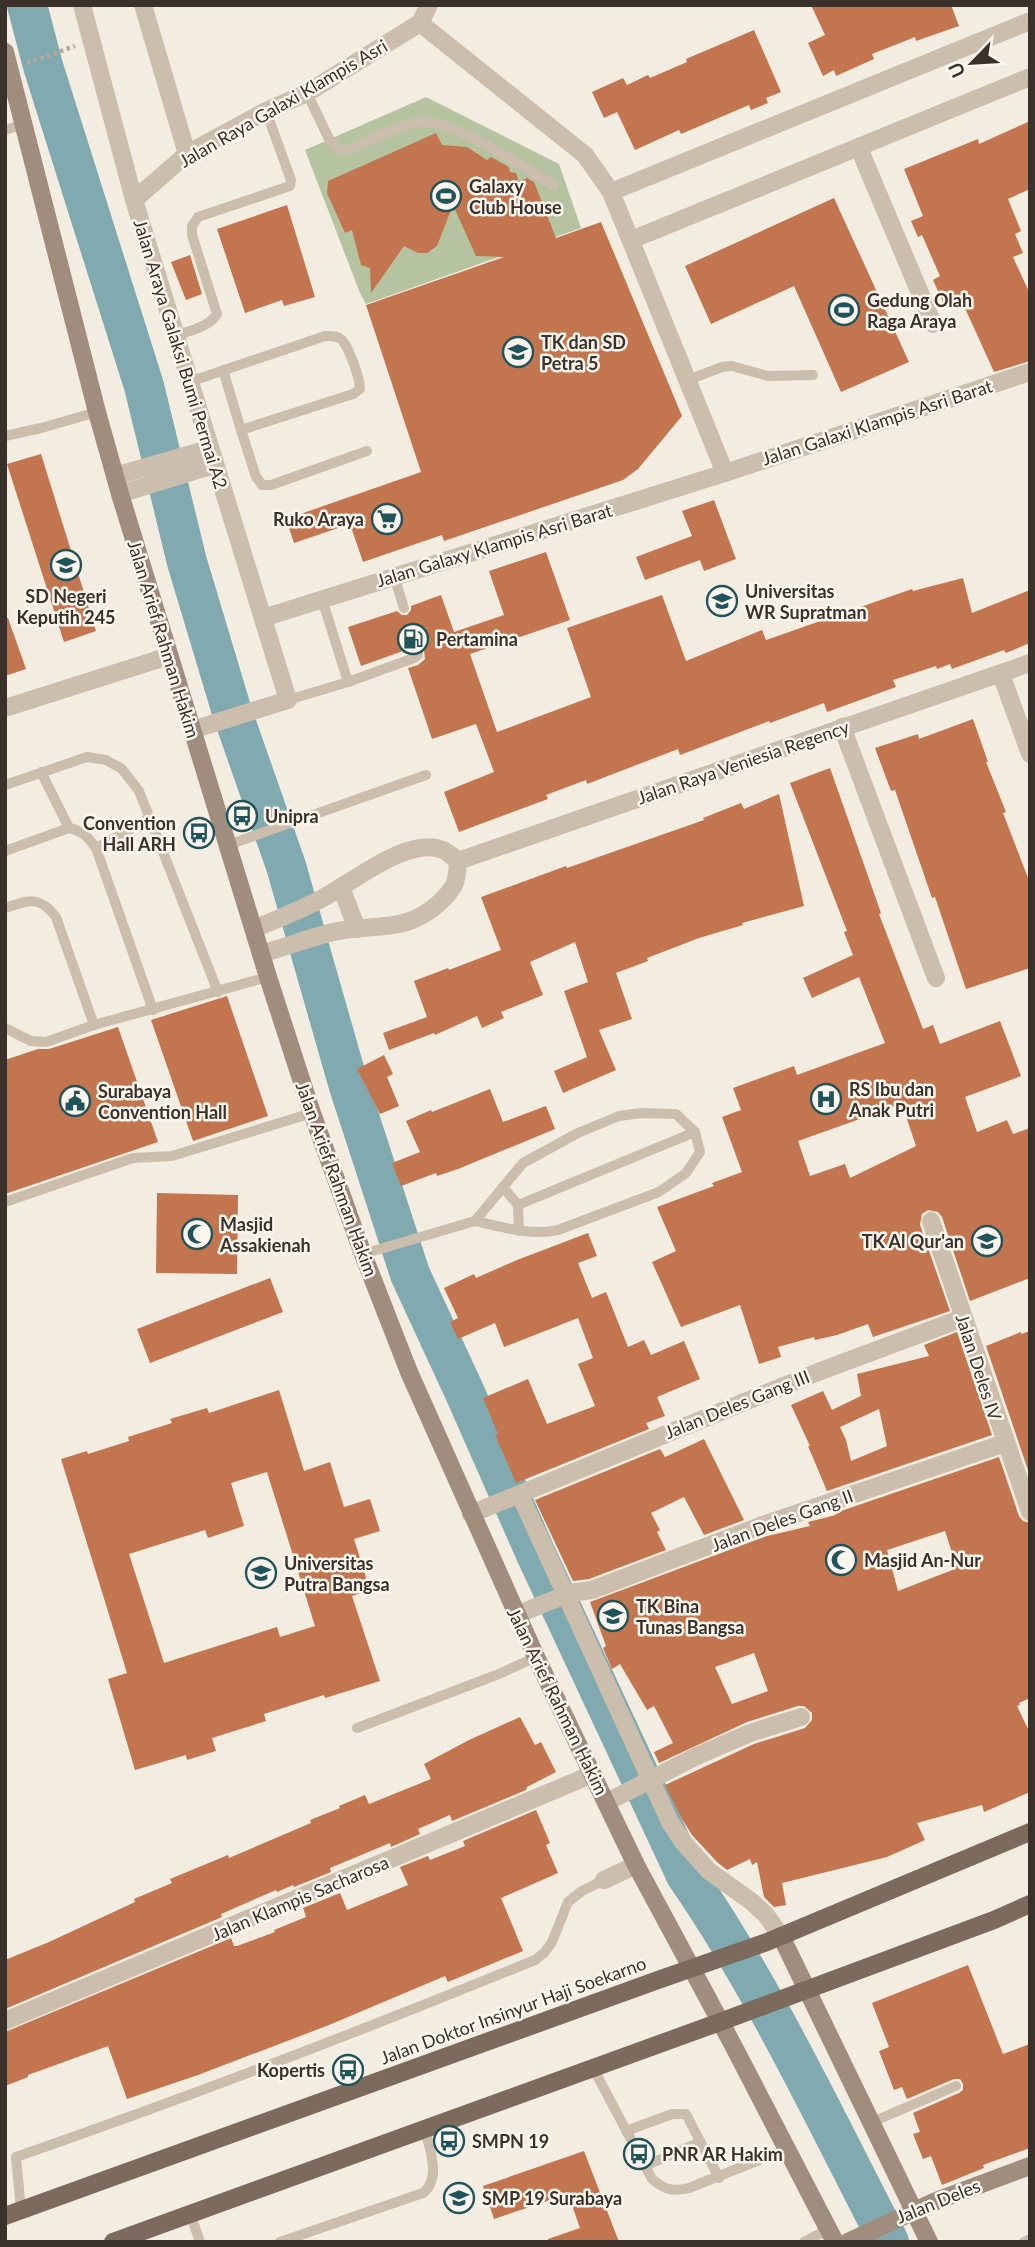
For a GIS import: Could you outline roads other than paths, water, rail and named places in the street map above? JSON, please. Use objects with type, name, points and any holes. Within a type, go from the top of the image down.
[{"type":"main road","name":"Jalan Arief Rahman Hakim","points":[[5,52],[120,494],[268,976],[312,1112],[363,1254],[409,1372],[536,1657],[593,1774],[612,1800],[636,1865],[832,2235]]},
{"type":"main road","name":"Jalan Doktor Insinyur Haji Soekarno","points":[[13,2213],[722,1959],[1030,1832]]},
{"type":"main road","points":[[113,2242],[801,1993],[1030,1904]]},
{"type":"main road","points":[[774,1939],[870,2123],[905,2214],[929,2242]]},
{"type":"main road","name":"Jalan Deles","points":[[852,2240],[905,2214],[1030,2166]]},
{"type":"street","name":"Jalan Araya Galaksi Bumi Permai A2","points":[[82,5],[134,200],[288,699]]},
{"type":"street","points":[[143,5],[187,155]]},
{"type":"street","name":"Jalan Raya Galaxi Klampis Asri","points":[[134,200],[187,155],[266,111],[307,93],[419,23],[429,5]]},
{"type":"street","points":[[611,192],[1030,21]]},
{"type":"street","points":[[419,23],[585,155],[611,192],[725,473]]},
{"type":"street","points":[[631,240],[1030,78]]},
{"type":"street","points":[[859,148],[933,324]]},
{"type":"street","name":"Jalan Galaxi Klampis Asri Barat","points":[[725,473],[1030,372]]},
{"type":"street","points":[[120,494],[144,477],[212,457]]},
{"type":"street","name":"Jalan Galaxy Klampis Asri Barat","points":[[263,618],[725,473]]},
{"type":"street","points":[[115,475],[144,477]]},
{"type":"street","points":[[5,708],[169,656]]},
{"type":"street","name":"Jalan Raya Veniesia Regency","points":[[457,861],[1030,663]]},
{"type":"street","points":[[1001,674],[1030,754]]},
{"type":"street","points":[[192,730],[288,699]]},
{"type":"street","points":[[842,727],[936,978]]},
{"type":"street","points":[[254,929],[324,898],[370,869],[404,852],[426,848],[444,850],[457,861],[457,881],[450,893],[430,911],[411,922],[335,931],[261,954]]},
{"type":"street","points":[[341,887],[357,929]]},
{"type":"street","name":"Jalan Deles IV","points":[[931,1221],[1030,1512]]},
{"type":"street","name":"Jalan Deles Gang III","points":[[471,1514],[817,1371],[963,1318]]},
{"type":"street","name":"Jalan Deles Gang II","points":[[516,1615],[563,1595],[592,1590],[763,1525],[1005,1443]]},
{"type":"street","points":[[517,1496],[647,1781],[670,1822],[683,1843],[709,1871],[766,1915],[774,1939]]},
{"type":"street","points":[[612,1800],[697,1756],[750,1733],[801,1717]]},
{"type":"street","name":"Jalan Klampis Sacharosa","points":[[5,2021],[593,1774]]},
{"type":"street","points":[[604,1880],[636,1865]]},
{"type":"lane","points":[[307,93],[327,137],[338,150],[352,148],[421,122],[442,125],[485,144],[554,185]]},
{"type":"lane","points":[[175,335],[206,325],[217,314],[192,235],[192,226],[198,217],[290,186],[291,180],[266,111]]},
{"type":"lane","points":[[5,130],[24,124]]},
{"type":"lane","points":[[189,382],[325,336],[336,336],[343,340],[360,381],[360,389],[353,394],[241,430]]},
{"type":"lane","points":[[688,380],[732,366],[768,376],[813,375]]},
{"type":"lane","points":[[223,370],[256,477],[262,485],[271,485],[367,451]]},
{"type":"lane","points":[[5,436],[97,412]]},
{"type":"lane","points":[[394,576],[404,608]]},
{"type":"lane","points":[[322,599],[348,682]]},
{"type":"lane","points":[[288,699],[348,682],[414,658],[418,654],[416,646]]},
{"type":"lane","points":[[5,785],[87,757],[106,760],[122,769],[139,791],[218,992]]},
{"type":"lane","points":[[41,772],[69,828]]},
{"type":"lane","points":[[228,845],[426,775]]},
{"type":"lane","points":[[96,848],[149,818]]},
{"type":"lane","points":[[5,851],[69,828],[88,836],[96,848],[153,1010]]},
{"type":"lane","points":[[5,908],[39,901],[56,917],[94,1025]]},
{"type":"lane","points":[[5,1028],[32,1041],[47,1041],[268,976]]},
{"type":"lane","points":[[5,1202],[133,1158],[172,1156],[312,1112]]},
{"type":"lane","points":[[363,1254],[475,1221],[519,1231],[544,1233],[558,1230],[659,1192],[686,1174],[700,1152],[695,1132],[677,1114],[642,1113],[620,1116],[578,1133],[523,1163],[475,1221]]},
{"type":"lane","points":[[518,1205],[695,1132]]},
{"type":"lane","points":[[503,1187],[518,1205],[519,1231]]},
{"type":"lane","points":[[356,1728],[499,1674],[536,1657]]},
{"type":"lane","points":[[13,2213],[11,2159],[376,2024],[535,1960],[552,1942],[568,1902],[604,1880]]},
{"type":"lane","points":[[593,2068],[652,2179],[661,2186],[677,2191],[719,2178],[787,2149]]},
{"type":"lane","points":[[870,2123],[956,2086]]},
{"type":"lane","points":[[626,2131],[680,2113],[690,2118],[719,2178]]},
{"type":"lane","points":[[280,2242],[429,2189],[434,2173],[425,2129]]},
{"type":"lane","points":[[645,2166],[700,2142]]},
{"type":"lane","points":[[190,2213],[200,2242]]},
{"type":"lane","points":[[804,2242],[832,2235]]},
{"type":"lane","points":[[1024,2242],[1030,2239]]},
{"type":"waterway","points":[[27,5],[43,66],[144,386],[187,562],[232,712],[286,866],[348,1083],[410,1274],[535,1552],[686,1875],[768,2009],[889,2242]]},
{"type":"place","name":"Galaxy Club House","points":[[446,196]]},
{"type":"place","name":"Gedung Olah Raga Araya","points":[[844,310]]},
{"type":"place","name":"TK dan SD Petra 5","points":[[518,352]]},
{"type":"place","name":"Ruko Araya","points":[[387,519]]},
{"type":"place","name":"SD Negeri Keputih 245","points":[[66,565]]},
{"type":"place","name":"Universitas WR Supratman","points":[[722,601]]},
{"type":"place","name":"Pertamina","points":[[413,639]]},
{"type":"place","name":"Unipra","points":[[242,816]]},
{"type":"place","name":"Convention Hall ARH","points":[[199,833]]},
{"type":"place","name":"RS Ibu dan Anak Putri","points":[[826,1099]]},
{"type":"place","name":"Surabaya Convention Hall","points":[[75,1101]]},
{"type":"place","name":"Masjid Assakienah","points":[[197,1234]]},
{"type":"place","name":"TK Al Qur'an","points":[[987,1241]]},
{"type":"place","name":"Masjid An-Nur","points":[[841,1560]]},
{"type":"place","name":"Universitas Putra Bangsa","points":[[261,1573]]},
{"type":"place","name":"TK Bina Tunas Bangsa","points":[[613,1616]]},
{"type":"place","name":"Kopertis","points":[[348,2070]]},
{"type":"place","name":"SMPN 19","points":[[449,2141]]},
{"type":"place","name":"PNR AR Hakim","points":[[639,2154]]},
{"type":"place","name":"SMP 19 Surabaya","points":[[459,2198]]}]
